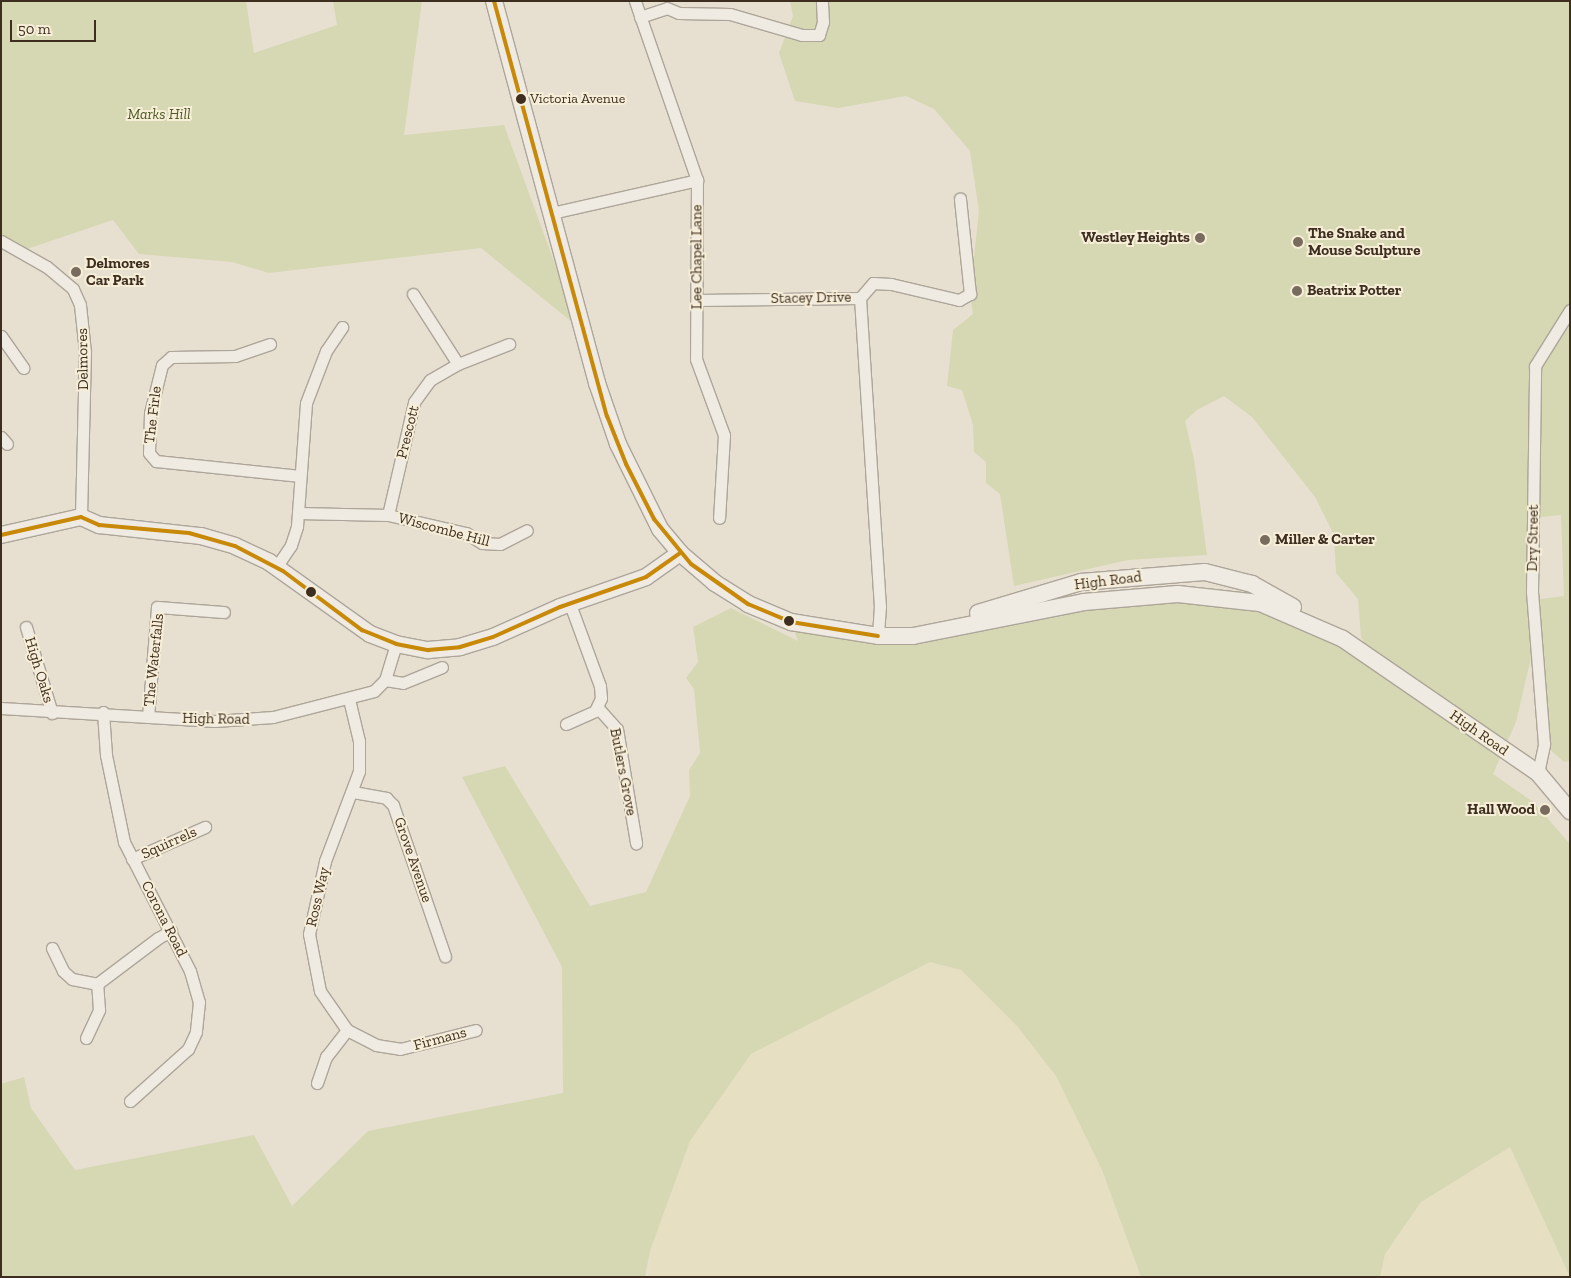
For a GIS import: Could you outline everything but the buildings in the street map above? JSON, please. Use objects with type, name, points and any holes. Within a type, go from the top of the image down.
[{"type":"main road","name":"High Road","points":[[494,1],[595,374],[618,444],[648,510],[680,554],[724,589],[791,622],[878,636],[913,636],[1084,602],[1178,594],[1260,603],[1342,639],[1538,773],[1570,811]]},
{"type":"main road","points":[[1,535],[81,517],[99,525],[201,536],[235,546],[277,566],[352,624],[396,644],[428,650],[471,645],[570,604],[646,577],[680,554]]},
{"type":"main road","name":"High Road","points":[[878,636],[954,620],[1080,582],[1205,572],[1252,584],[1328,633]]},
{"type":"street","name":"Lee Chapel Lane","points":[[635,1],[697,180],[696,360],[724,435],[720,518]]},
{"type":"street","points":[[640,17],[667,8],[679,13],[730,14],[810,35],[819,35],[823,22],[822,1]]},
{"type":"street","points":[[552,213],[697,180]]},
{"type":"street","name":"Stacey Drive","points":[[697,300],[860,298],[873,283],[891,284],[960,300],[970,294],[960,199]]},
{"type":"street","name":"Delmores","points":[[1,241],[48,267],[73,289],[80,305],[85,352],[81,517]]},
{"type":"street","points":[[413,294],[458,364]]},
{"type":"street","points":[[860,298],[880,606],[878,636]]},
{"type":"street","name":"Dry Street","points":[[1538,773],[1544,744],[1532,592],[1535,366],[1570,310]]},
{"type":"street","points":[[277,566],[291,545],[298,513],[306,404],[326,351],[342,327]]},
{"type":"street","points":[[1,336],[24,368]]},
{"type":"street","name":"The Firle","points":[[270,344],[235,356],[171,357],[162,365],[150,413],[148,453],[156,461],[300,476]]},
{"type":"street","name":"Prescott","points":[[388,515],[414,402],[430,380],[458,364],[509,344]]},
{"type":"street","name":"Wiscombe Hill","points":[[298,513],[388,515],[466,533],[482,543],[500,544],[527,530]]},
{"type":"street","points":[[570,604],[600,686],[598,708]]},
{"type":"street","name":"The Waterfalls","points":[[148,717],[157,607],[224,612]]},
{"type":"street","name":"High Oaks","points":[[26,627],[52,713]]},
{"type":"street","points":[[396,644],[385,680],[403,683],[442,667]]},
{"type":"street","name":"High Road","points":[[2,709],[52,713],[103,712],[148,717],[255,719],[349,699],[374,691],[385,680]]},
{"type":"street","name":"Ross Way","points":[[347,1030],[320,991],[310,934],[311,915],[328,854],[359,770],[360,750],[349,699]]},
{"type":"street","name":"Butlers Grove","points":[[566,724],[598,708],[617,729],[636,842]]},
{"type":"street","name":"Corona Road","points":[[103,712],[118,820],[132,859],[171,932],[196,989],[199,1002],[196,1032],[188,1049],[178,1060],[130,1101]]},
{"type":"street","name":"Grove Avenue","points":[[352,792],[386,798],[393,805],[445,956]]},
{"type":"street","name":"Squirrels","points":[[132,859],[205,827]]},
{"type":"street","points":[[52,948],[63,971],[72,979],[97,984],[158,938],[171,932]]},
{"type":"street","points":[[86,1038],[99,1010],[97,984]]},
{"type":"street","points":[[317,1083],[326,1057],[347,1030]]},
{"type":"street","name":"Firmans","points":[[347,1030],[376,1045],[400,1049],[476,1030]]},
{"type":"shaded area","points":[[930,962],[961,970],[1018,1026],[1056,1076],[1102,1170],[1141,1277],[648,1277],[650,1251],[690,1141],[751,1054]]},
{"type":"shaded area","points":[[1510,1147],[1570,1277],[1380,1277],[1385,1254],[1421,1202]]},
{"type":"green space","name":"Marks Hill","points":[[1,1],[246,1],[254,53],[337,25],[333,1],[422,1],[404,135],[504,125],[578,327],[481,248],[269,273],[232,262],[139,254],[113,220],[21,251],[1,239]]},
{"type":"green space","points":[[790,1],[1570,1],[1570,761],[1564,762],[1544,744],[1533,600],[1564,596],[1561,515],[1532,518],[1533,649],[1516,722],[1493,774],[1533,802],[1570,844],[1570,1277],[1510,1147],[1421,1202],[1385,1254],[1380,1277],[1141,1277],[1102,1170],[1056,1076],[1017,1026],[961,970],[930,962],[751,1054],[690,1141],[650,1251],[645,1277],[1,1277],[1,1084],[24,1077],[31,1108],[75,1170],[254,1135],[292,1206],[368,1131],[563,1093],[562,967],[462,777],[505,766],[590,906],[646,892],[690,796],[689,770],[700,753],[694,689],[686,678],[698,662],[693,627],[731,608],[798,641],[791,622],[878,636],[1084,602],[1236,598],[1372,659],[1361,637],[1358,599],[1336,573],[1334,535],[1315,497],[1252,417],[1224,396],[1197,410],[1185,421],[1194,459],[1207,555],[1128,560],[1014,586],[1000,494],[986,483],[986,462],[974,452],[973,425],[962,390],[947,386],[953,330],[973,314],[970,294],[979,211],[970,151],[934,109],[906,96],[838,108],[795,101],[779,53],[793,16]]},
{"type":"transit line","points":[[494,1],[607,416],[626,464],[654,519],[691,564],[748,604],[791,622],[878,636]]},
{"type":"transit line","points":[[81,517],[99,525],[189,533],[235,546],[283,571],[362,630],[396,644],[428,650],[460,647],[493,637],[560,607],[646,577],[680,553]]},
{"type":"transit line","points":[[1,535],[81,517]]},
{"type":"place","name":"Victoria Avenue","points":[[521,99]]},
{"type":"place","name":"Westley Heights","points":[[1200,238]]},
{"type":"place","name":"The Snake and Mouse Sculpture","points":[[1298,242]]},
{"type":"place","name":"Delmores Car Park","points":[[76,272]]},
{"type":"place","name":"Beatrix Potter","points":[[1297,291]]},
{"type":"place","name":"Miller & Carter","points":[[1265,540]]},
{"type":"place","name":"Hall Wood","points":[[1545,810]]}]
